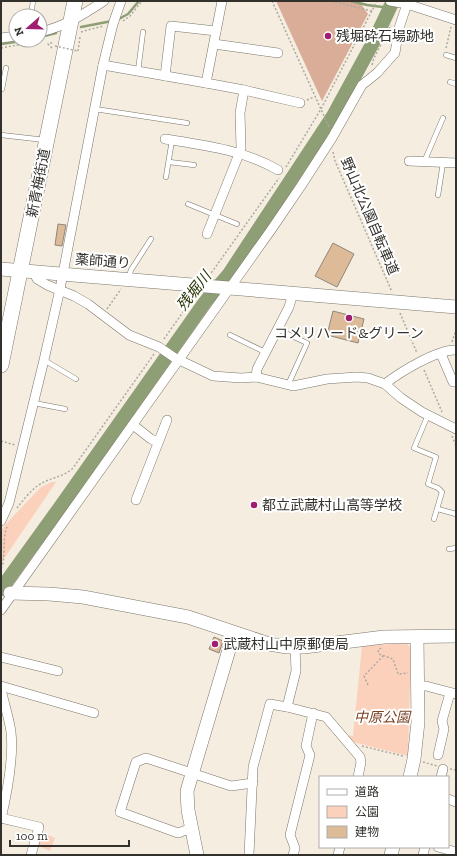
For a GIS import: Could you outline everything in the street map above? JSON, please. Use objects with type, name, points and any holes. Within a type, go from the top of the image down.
[{"type":"main road","name":"新青梅街道","points":[[1,365],[27,271],[46,140],[74,27],[75,1]]},
{"type":"street","points":[[48,32],[54,29],[74,27],[104,1]]},
{"type":"street","points":[[5,523],[60,289],[103,65],[113,22],[121,1]]},
{"type":"street","points":[[206,83],[222,1]]},
{"type":"street","points":[[390,1],[405,3],[454,20]]},
{"type":"street","points":[[1,610],[8,593],[133,425],[177,359],[301,186],[332,138],[362,85],[377,73],[395,52],[405,3]]},
{"type":"street","points":[[164,76],[172,26],[216,31]]},
{"type":"street","points":[[214,44],[278,53]]},
{"type":"street","points":[[103,65],[303,102]]},
{"type":"street","points":[[207,234],[241,148],[240,113],[244,90]]},
{"type":"street","points":[[168,139],[210,146],[239,154],[281,172]]},
{"type":"street","points":[[409,161],[456,163]]},
{"type":"street","name":"薬師通り","points":[[1,269],[63,274],[126,282],[229,287],[456,307]]},
{"type":"street","points":[[27,271],[47,285],[60,289],[88,304],[129,335],[160,347],[177,359],[213,376],[241,378],[256,377],[288,385],[357,377],[372,379],[385,384],[401,398],[428,415],[456,429]]},
{"type":"street","points":[[256,377],[257,369],[291,301],[293,293]]},
{"type":"street","points":[[385,384],[420,362],[453,350]]},
{"type":"street","points":[[440,354],[453,382]]},
{"type":"street","points":[[136,500],[167,420]]},
{"type":"street","points":[[133,425],[151,439],[158,442]]},
{"type":"street","points":[[8,593],[83,597],[188,617],[269,644],[295,647],[380,638],[456,636]]},
{"type":"street","points":[[198,855],[188,810],[187,791],[234,633]]},
{"type":"street","points":[[410,776],[414,760],[418,722],[417,637]]},
{"type":"street","points":[[287,707],[296,671],[295,647]]},
{"type":"street","points":[[1,657],[58,671]]},
{"type":"street","points":[[1,686],[94,713]]},
{"type":"street","points":[[417,686],[426,686],[453,694],[442,721],[444,729],[438,754]]},
{"type":"street","points":[[1,689],[11,732],[7,791],[1,818],[39,827],[31,855]]},
{"type":"street","points":[[249,855],[253,767],[270,704],[326,717],[360,757],[361,762],[358,776]]},
{"type":"street","points":[[293,855],[295,848],[290,835],[310,755],[306,746],[314,713]]},
{"type":"street","points":[[192,828],[178,832],[120,812],[136,762],[146,758],[231,786],[253,783]]},
{"type":"street","points":[[442,848],[456,852]]},
{"type":"lane","points":[[138,71],[143,32]]},
{"type":"lane","points":[[446,55],[456,58]]},
{"type":"lane","points":[[2,89],[2,82],[6,68]]},
{"type":"lane","points":[[450,82],[456,84]]},
{"type":"lane","points":[[94,109],[187,123]]},
{"type":"lane","points":[[424,162],[443,118]]},
{"type":"lane","points":[[1,135],[46,140]]},
{"type":"lane","points":[[166,177],[169,162],[168,139]]},
{"type":"lane","points":[[169,162],[194,165]]},
{"type":"lane","points":[[438,195],[442,163]]},
{"type":"lane","points":[[188,204],[237,224]]},
{"type":"lane","points":[[126,282],[131,270],[151,239]]},
{"type":"lane","points":[[277,329],[307,343],[288,385]]},
{"type":"lane","points":[[230,334],[265,352]]},
{"type":"lane","points":[[44,360],[76,379]]},
{"type":"lane","points":[[34,403],[65,409]]},
{"type":"lane","points":[[428,415],[414,448],[436,457],[428,484],[438,488],[442,492],[434,519]]},
{"type":"lane","points":[[438,509],[456,514]]},
{"type":"lane","points":[[448,549],[456,548]]},
{"type":"path","points":[[74,27],[102,26],[130,16],[142,1]]},
{"type":"path","points":[[272,1],[332,133]]},
{"type":"path","points":[[331,1],[373,10]]},
{"type":"path","points":[[14,511],[26,496],[43,482],[68,472],[73,468],[160,347],[307,134],[321,110],[376,2]]},
{"type":"path","points":[[446,55],[445,52],[454,20]]},
{"type":"path","points":[[371,69],[374,58],[390,26]]},
{"type":"path","points":[[53,47],[78,51],[80,37]]},
{"type":"path","points":[[303,102],[315,96]]},
{"type":"path","name":"野山北公園自転車道","points":[[333,149],[335,161],[394,296]]},
{"type":"path","points":[[102,315],[126,282]]},
{"type":"path","points":[[398,308],[417,354]]},
{"type":"path","points":[[453,350],[456,330]]},
{"type":"path","points":[[424,369],[443,416]]},
{"type":"path","points":[[1,441],[23,448]]},
{"type":"path","points":[[1,568],[3,565],[5,523]]},
{"type":"path","points":[[381,644],[381,649],[378,650],[379,654],[392,659],[398,674],[412,673]]},
{"type":"path","points":[[368,684],[364,676],[384,655]]},
{"type":"path","points":[[357,744],[409,758]]},
{"type":"green space","points":[[52,482],[56,482],[1,563],[1,531],[41,487]]},
{"type":"green space","name":"中原公園","points":[[406,643],[411,648],[408,756],[353,742],[347,735],[353,736],[362,646]]},
{"type":"green space","points":[[42,833],[55,838],[50,851],[37,845]]},
{"type":"shaded area","points":[[276,1],[359,1],[368,14],[322,101]]},
{"type":"building","points":[[58,224],[66,225],[62,246],[55,245]]},
{"type":"building","points":[[333,243],[354,254],[337,287],[315,276]]},
{"type":"building","points":[[333,311],[364,319],[358,343],[327,335]]},
{"type":"building","points":[[214,637],[223,641],[219,653],[209,649]]},
{"type":"waterway","points":[[117,20],[128,14],[139,1]]},
{"type":"waterway","points":[[351,1],[390,8]]},
{"type":"waterway","name":"残堀川","points":[[1,589],[205,302],[229,274],[333,116],[375,39],[393,1]]},
{"type":"waterway","points":[[81,27],[112,21]]},
{"type":"waterway","points":[[48,35],[56,33]]},
{"type":"waterway","points":[[1,44],[8,43]]},
{"type":"place","name":"残堀砕石場跡地","points":[[328,36]]},
{"type":"place","name":"コメリハード&グリーン","points":[[349,318]]},
{"type":"place","name":"都立武蔵村山高等学校","points":[[254,505]]},
{"type":"place","name":"武蔵村山中原郵便局","points":[[215,644]]}]
